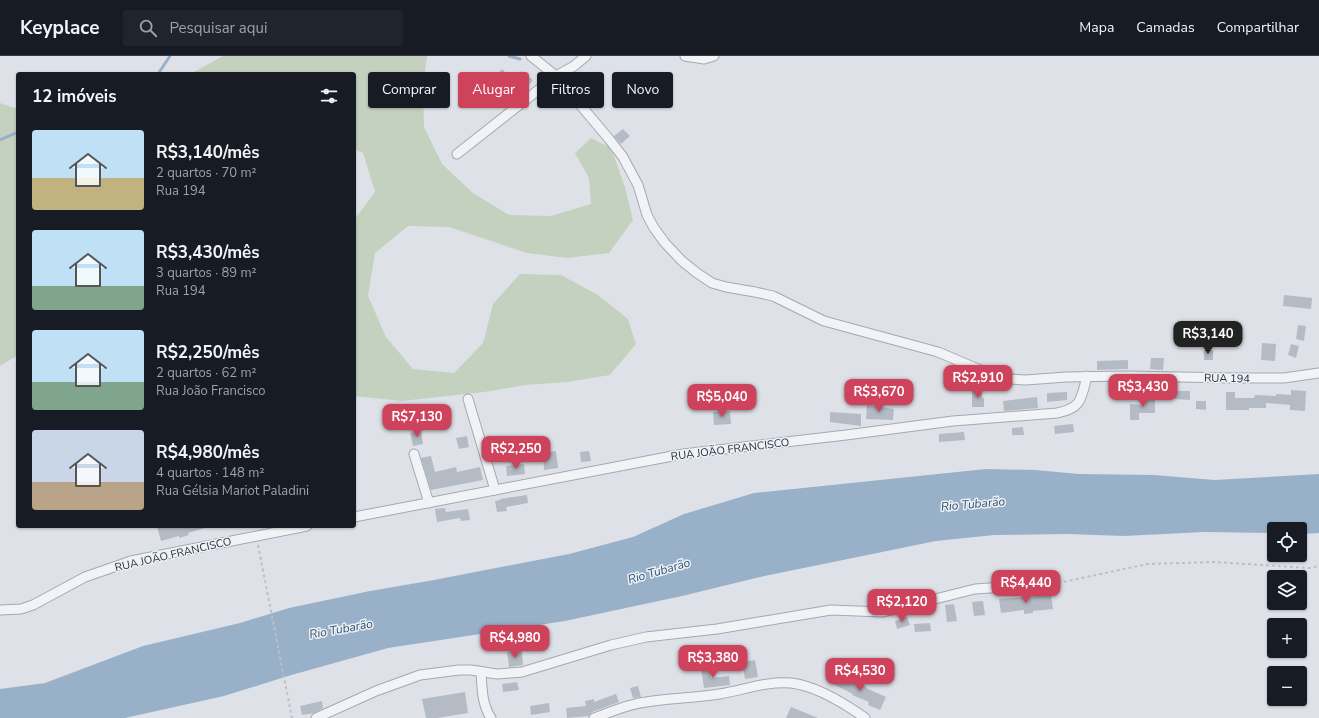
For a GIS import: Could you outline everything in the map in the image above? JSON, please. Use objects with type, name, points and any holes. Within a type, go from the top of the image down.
[{"type":"street","name":"RUA 194","points":[[531,56],[551,72]]},
{"type":"street","points":[[563,72],[574,66],[586,56]]},
{"type":"street","points":[[685,56],[704,58],[714,56]]},
{"type":"street","points":[[457,154],[537,91]]},
{"type":"street","name":"RUA 194","points":[[583,108],[610,139],[623,158],[638,185],[647,215],[661,238],[682,261],[712,283],[772,296],[824,321],[938,352],[992,375],[1004,378],[1026,380],[1087,376],[1284,378],[1319,373]]},
{"type":"street","name":"RUA JOÃO FRANCISCO","points":[[356,517],[708,450],[846,435],[953,421],[1068,411],[1076,407],[1080,400],[1087,376]]},
{"type":"street","points":[[468,399],[495,490]]},
{"type":"street","points":[[414,454],[428,503]]},
{"type":"street","name":"RUA JOÃO FRANCISCO","points":[[0,610],[33,605],[85,577],[131,561],[296,528]]},
{"type":"street","points":[[316,718],[376,691],[420,675],[459,670],[506,674],[522,672],[611,645],[646,637],[717,629],[831,610],[883,612],[975,590],[1050,584]]},
{"type":"street","points":[[479,718],[489,716],[482,690],[481,672]]},
{"type":"street","points":[[594,718],[641,703],[718,695],[775,682],[807,687],[842,703],[865,718]]},
{"type":"path","points":[[256,535],[292,718]]},
{"type":"path","points":[[1050,584],[1148,564],[1215,562],[1309,568],[1319,566]]},
{"type":"green space","points":[[223,56],[427,56],[425,72],[368,72],[368,108],[424,108],[424,127],[442,164],[473,193],[509,215],[551,216],[591,204],[589,178],[575,153],[591,138],[611,148],[625,187],[633,220],[609,253],[567,258],[527,253],[449,227],[408,226],[375,253],[368,296],[386,337],[413,369],[454,373],[483,343],[493,304],[520,274],[561,275],[598,295],[628,319],[636,344],[610,375],[567,382],[526,385],[484,392],[402,401],[356,396],[356,217],[375,192],[363,153],[356,150],[356,72],[194,72]]},
{"type":"green space","points":[[0,103],[16,108],[16,356],[0,366]]},
{"type":"water","name":"Rio Tubarão","points":[[986,469],[1035,470],[1079,474],[1154,475],[1215,480],[1319,474],[1319,533],[1307,534],[1307,522],[1267,522],[1267,533],[1204,532],[1124,536],[1068,534],[994,535],[936,541],[760,577],[682,596],[565,621],[388,648],[288,676],[224,696],[125,718],[0,718],[0,689],[45,683],[143,646],[240,623],[289,608],[370,591],[569,554],[633,537],[684,514],[754,493]]},
{"type":"building","points":[[529,77],[533,80],[529,85]]},
{"type":"building","points":[[623,129],[630,136],[621,144],[614,136]]},
{"type":"building","points":[[1284,295],[1312,298],[1311,309],[1283,306]]},
{"type":"building","points":[[1298,325],[1306,326],[1304,341],[1296,339]]},
{"type":"building","points":[[1262,343],[1276,344],[1275,361],[1261,360]]},
{"type":"building","points":[[1291,344],[1299,346],[1296,358],[1288,355]]},
{"type":"building","points":[[1204,350],[1213,350],[1213,360],[1204,360]]},
{"type":"building","points":[[1151,358],[1164,358],[1163,370],[1150,369]]},
{"type":"building","points":[[1128,360],[1128,369],[1097,370],[1097,361]]},
{"type":"building","points":[[1115,389],[1124,389],[1124,398],[1115,397]]},
{"type":"building","points":[[1291,390],[1306,391],[1305,411],[1290,410],[1290,405],[1266,403],[1266,408],[1226,410],[1226,392],[1235,392],[1235,398],[1254,398],[1255,395],[1291,395]]},
{"type":"building","points":[[972,391],[982,391],[984,407],[972,407]]},
{"type":"building","points":[[1174,391],[1190,391],[1190,400],[1174,399]]},
{"type":"building","points":[[1067,392],[1067,400],[1047,402],[1047,393]]},
{"type":"building","points":[[1037,397],[1038,408],[1004,411],[1003,401]]},
{"type":"building","points":[[1144,397],[1155,397],[1155,413],[1139,413],[1139,420],[1130,420],[1130,404],[1144,405]]},
{"type":"building","points":[[1196,401],[1206,401],[1206,410],[1196,409]]},
{"type":"building","points":[[867,405],[894,409],[893,420],[866,419]]},
{"type":"building","points":[[730,411],[731,424],[714,425],[713,412]]},
{"type":"building","points":[[830,412],[861,414],[861,426],[830,422]]},
{"type":"building","points":[[1073,424],[1074,432],[1055,434],[1054,426]]},
{"type":"building","points":[[1023,427],[1024,435],[1012,435],[1012,428]]},
{"type":"building","points":[[421,431],[423,444],[413,446],[410,433]]},
{"type":"building","points":[[964,432],[965,440],[939,442],[939,434]]},
{"type":"building","points":[[467,436],[469,447],[459,449],[456,438]]},
{"type":"building","points":[[556,451],[558,468],[544,470],[543,453]]},
{"type":"building","points":[[589,451],[591,461],[581,462],[580,452]]},
{"type":"building","points":[[431,456],[435,472],[456,467],[457,472],[480,467],[483,480],[431,490],[421,458]]},
{"type":"building","points":[[524,464],[525,474],[507,476],[506,466]]},
{"type":"building","points":[[527,495],[528,503],[506,507],[507,511],[497,512],[495,501]]},
{"type":"building","points":[[445,508],[446,512],[468,509],[470,520],[461,521],[460,518],[437,522],[435,509]]},
{"type":"building","points":[[158,528],[205,528],[188,533],[189,535],[179,538],[179,536],[161,541]]},
{"type":"building","points":[[1051,595],[1053,609],[1033,611],[1033,613],[1024,614],[1024,610],[1001,613],[999,599]]},
{"type":"building","points":[[983,601],[985,615],[974,616],[972,602]]},
{"type":"building","points":[[954,604],[957,621],[947,622],[945,605]]},
{"type":"building","points":[[907,617],[910,625],[897,629],[895,621]]},
{"type":"building","points":[[930,623],[931,631],[915,632],[914,624]]},
{"type":"building","points":[[522,651],[523,665],[509,667],[507,652]]},
{"type":"building","points":[[755,660],[758,677],[745,679],[742,662]]},
{"type":"building","points":[[709,666],[711,678],[729,676],[730,685],[704,688],[701,668]]},
{"type":"building","points":[[838,674],[886,697],[880,710],[868,705],[869,702],[852,695],[853,694],[833,684]]},
{"type":"building","points":[[517,682],[519,690],[503,692],[502,684]]},
{"type":"building","points":[[638,686],[641,697],[633,698],[630,688]]},
{"type":"building","points":[[465,692],[468,713],[437,718],[426,718],[422,699]]},
{"type":"building","points":[[616,694],[619,702],[592,712],[589,716],[567,718],[566,708],[586,706],[585,701],[594,699],[594,702]]},
{"type":"building","points":[[322,701],[323,708],[314,713],[302,715],[300,706]]},
{"type":"building","points":[[549,703],[550,712],[531,715],[530,706]]},
{"type":"building","points":[[791,707],[818,718],[786,718]]},
{"type":"waterway","points":[[159,72],[170,56]]},
{"type":"waterway","points":[[509,56],[520,59]]},
{"type":"waterway","points":[[0,140],[16,133]]}]
